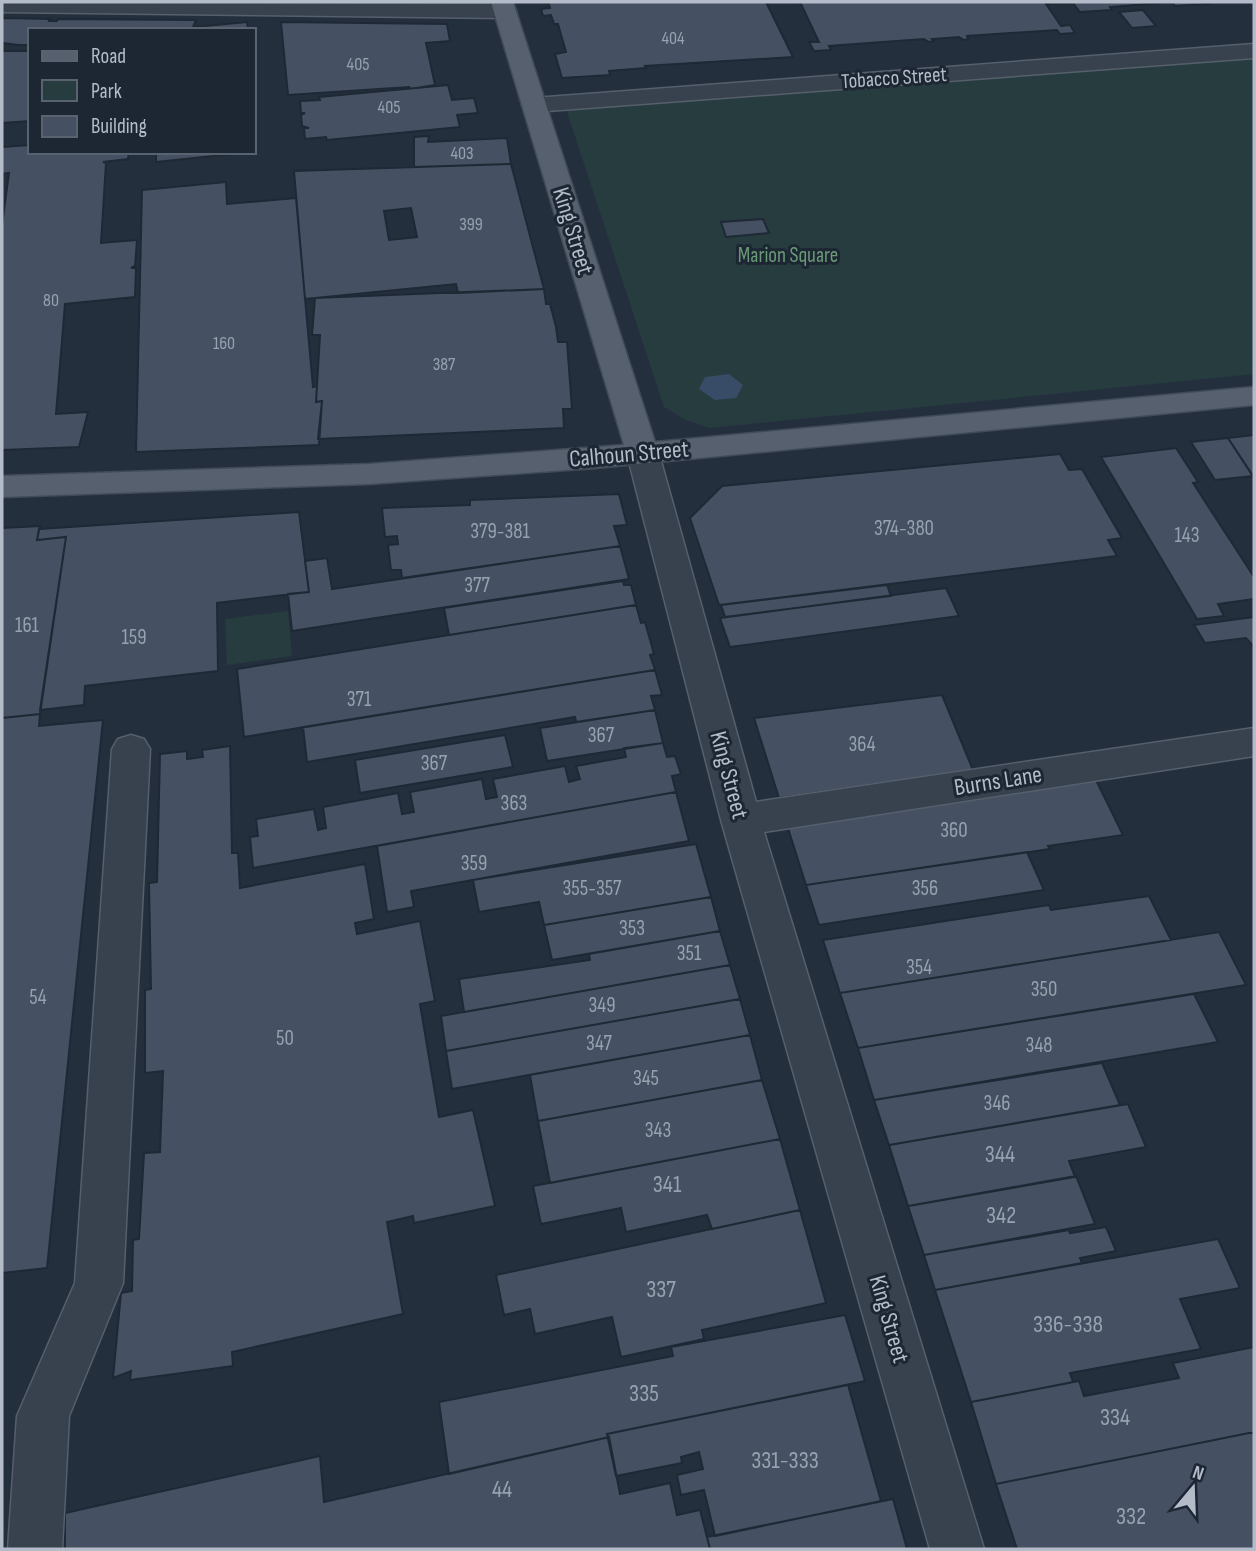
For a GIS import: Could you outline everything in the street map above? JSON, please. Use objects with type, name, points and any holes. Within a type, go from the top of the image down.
[{"type":"main road","name":"King Street","points":[[503,7],[643,454]]},
{"type":"main road","name":"Calhoun Street","points":[[2,487],[369,474],[643,454],[1254,396]]},
{"type":"street","points":[[2,5],[503,7]]},
{"type":"street","name":"Tobacco Street","points":[[534,105],[1254,51]]},
{"type":"street","name":"King Street","points":[[643,454],[741,820],[957,1549]]},
{"type":"street","name":"Burns Lane","points":[[741,820],[1254,742]]},
{"type":"street","points":[[35,1549],[43,1416],[99,1283],[131,749]]},
{"type":"green space","name":"Marion Square","points":[[1254,54],[1254,374],[709,428],[686,420],[664,407],[566,109]]},
{"type":"green space","points":[[288,611],[292,656],[227,665],[225,619]]},
{"type":"water","points":[[729,374],[743,385],[736,398],[715,400],[699,389],[705,377]]},
{"type":"building","points":[[548,2],[766,2],[793,57],[645,66],[646,68],[609,71],[610,75],[562,78],[555,54],[566,52],[558,24],[554,24],[551,15],[543,16],[541,9],[550,8]]},
{"type":"building","points":[[800,2],[1172,2],[1080,12],[1073,3],[1046,4],[1061,26],[1070,25],[1075,33],[1060,34],[1057,30],[967,36],[968,39],[964,40],[959,37],[932,39],[934,41],[929,42],[924,39],[829,46],[831,50],[814,51],[809,42],[819,42]]},
{"type":"building","points":[[1172,2],[1206,2],[1208,4],[1175,6]]},
{"type":"building","points":[[1143,10],[1156,26],[1132,28],[1119,12]]},
{"type":"building","points":[[2,18],[50,19],[49,21],[196,20],[193,27],[247,22],[248,28],[28,28],[28,45],[2,43]]},
{"type":"building","points":[[281,22],[447,24],[450,41],[426,43],[435,85],[410,89],[288,95]]},
{"type":"building","points":[[2,51],[27,51],[28,121],[2,123]]},
{"type":"building","points":[[448,85],[452,100],[474,98],[478,113],[457,115],[460,127],[327,140],[326,137],[305,139],[304,128],[309,128],[302,126],[301,115],[305,113],[301,113],[300,101]]},
{"type":"building","points":[[429,136],[428,142],[507,138],[511,164],[414,167],[414,137]]},
{"type":"building","points":[[28,145],[28,154],[129,154],[128,159],[103,162],[106,163],[101,243],[137,240],[135,266],[131,268],[136,268],[135,297],[65,304],[56,414],[88,412],[79,447],[2,450],[2,225],[9,173],[2,174],[2,147]]},
{"type":"building","points":[[156,154],[233,154],[156,162]]},
{"type":"building","points":[[511,164],[544,289],[458,293],[456,284],[305,299],[294,171]],"holes":[[[411,208],[417,237],[389,240],[384,211]]]},
{"type":"building","points":[[226,182],[227,204],[296,198],[313,387],[317,386],[316,402],[322,401],[319,445],[136,452],[142,190]]},
{"type":"building","points":[[763,219],[769,233],[726,237],[721,222]]},
{"type":"building","points":[[544,289],[558,342],[567,342],[572,409],[563,409],[564,428],[318,439],[322,401],[316,402],[320,335],[312,335],[315,298]]},
{"type":"building","points":[[1254,435],[1254,478],[1228,438]]},
{"type":"building","points":[[1228,438],[1253,476],[1215,480],[1191,442]]},
{"type":"building","points":[[1176,448],[1198,482],[1193,483],[1254,577],[1254,599],[1218,604],[1224,616],[1197,619],[1101,457]]},
{"type":"building","points":[[1060,454],[1069,470],[1082,469],[1122,538],[1108,540],[1117,556],[719,605],[690,518],[722,486]]},
{"type":"building","points":[[619,494],[627,525],[614,526],[620,546],[402,578],[401,570],[391,570],[388,545],[398,544],[397,536],[385,537],[382,508],[470,505],[470,500]]},
{"type":"building","points":[[299,512],[309,592],[217,603],[218,671],[85,686],[84,705],[40,710],[66,537],[37,540],[39,529]]},
{"type":"building","points":[[40,526],[37,540],[66,537],[40,714],[2,718],[2,528]]},
{"type":"building","points":[[620,546],[629,579],[292,631],[288,594],[309,592],[305,561],[327,558],[332,589]]},
{"type":"building","points":[[623,581],[624,585],[631,585],[636,605],[449,635],[444,608]]},
{"type":"building","points":[[887,585],[891,596],[725,617],[721,605]]},
{"type":"building","points":[[946,588],[959,616],[730,647],[720,618]]},
{"type":"building","points":[[636,605],[641,623],[645,622],[654,654],[650,655],[655,670],[244,737],[237,669]]},
{"type":"building","points":[[1254,617],[1254,647],[1246,638],[1205,643],[1194,625]]},
{"type":"building","points":[[655,670],[662,695],[651,696],[655,710],[576,722],[575,717],[307,762],[303,727]]},
{"type":"building","points":[[942,695],[973,770],[779,798],[754,718]]},
{"type":"building","points":[[655,710],[663,743],[547,761],[540,728]]},
{"type":"building","points":[[40,714],[39,726],[103,720],[47,1268],[2,1273],[2,718]]},
{"type":"building","points":[[505,735],[513,767],[360,793],[355,760]]},
{"type":"building","points":[[663,743],[667,757],[675,756],[681,774],[672,776],[676,792],[253,868],[250,837],[258,836],[256,819],[314,809],[318,830],[326,828],[323,807],[398,793],[402,814],[414,812],[410,792],[482,779],[486,799],[497,797],[493,779],[565,766],[569,782],[580,779],[576,766],[626,757],[624,748]]},
{"type":"building","points":[[230,746],[232,853],[238,853],[240,888],[365,864],[374,919],[355,923],[357,934],[420,921],[435,1001],[420,1004],[439,1117],[473,1110],[495,1206],[414,1223],[413,1216],[387,1222],[403,1314],[232,1352],[233,1366],[130,1380],[131,1371],[113,1378],[121,1293],[132,1291],[133,1240],[139,1239],[144,1153],[160,1152],[163,1071],[145,1073],[145,990],[151,989],[149,883],[157,882],[160,754],[187,751],[187,759],[203,757],[202,750]]},
{"type":"building","points":[[1096,780],[1123,835],[1048,846],[1050,849],[806,885],[787,825]]},
{"type":"building","points":[[676,792],[689,841],[411,891],[414,907],[387,912],[377,846]]},
{"type":"building","points":[[696,844],[711,897],[544,925],[539,902],[479,912],[473,880]]},
{"type":"building","points":[[1027,852],[1044,890],[819,925],[806,885]]},
{"type":"building","points":[[1149,896],[1171,940],[840,993],[823,940],[1049,905],[1051,910]]},
{"type":"building","points":[[711,897],[720,931],[552,960],[544,925]]},
{"type":"building","points":[[720,931],[730,965],[464,1012],[459,979],[590,960],[589,954]]},
{"type":"building","points":[[1219,932],[1246,985],[858,1048],[840,993]]},
{"type":"building","points":[[730,965],[740,999],[446,1051],[441,1016]]},
{"type":"building","points":[[1194,994],[1218,1042],[874,1100],[858,1048]]},
{"type":"building","points":[[740,999],[750,1035],[452,1089],[446,1051]]},
{"type":"building","points":[[750,1035],[762,1080],[538,1121],[530,1075]]},
{"type":"building","points":[[1102,1063],[1120,1105],[889,1145],[874,1100]]},
{"type":"building","points":[[762,1080],[780,1139],[550,1183],[538,1121]]},
{"type":"building","points":[[1128,1104],[1146,1147],[1069,1161],[1075,1177],[908,1206],[889,1145]]},
{"type":"building","points":[[780,1139],[800,1210],[712,1229],[707,1215],[626,1232],[621,1208],[541,1224],[533,1186]]},
{"type":"building","points":[[1076,1176],[1095,1224],[924,1255],[908,1206]]},
{"type":"building","points":[[800,1210],[826,1303],[702,1330],[704,1339],[621,1357],[612,1317],[535,1334],[530,1309],[504,1315],[496,1275]]},
{"type":"building","points":[[1106,1227],[1116,1251],[1080,1258],[1082,1263],[935,1290],[924,1255],[1069,1230],[1070,1233]]},
{"type":"building","points":[[1218,1239],[1240,1288],[1180,1299],[1201,1349],[1070,1373],[1073,1382],[971,1402],[935,1290]]},
{"type":"building","points":[[845,1315],[865,1381],[607,1434],[609,1437],[449,1474],[439,1402],[673,1356],[671,1347]]},
{"type":"building","points":[[1254,1347],[1254,1432],[996,1484],[971,1402],[1079,1381],[1084,1396],[1179,1378],[1173,1363]]},
{"type":"building","points":[[848,1385],[881,1501],[715,1536],[704,1490],[681,1495],[677,1475],[703,1469],[699,1452],[681,1457],[682,1463],[616,1476],[607,1434]]},
{"type":"building","points":[[1254,1432],[1254,1549],[1017,1549],[996,1484]]},
{"type":"building","points":[[609,1437],[620,1494],[670,1483],[677,1515],[700,1510],[710,1549],[65,1549],[65,1513],[320,1456],[324,1502]]},
{"type":"building","points":[[893,1499],[907,1549],[710,1549],[707,1537]]}]
